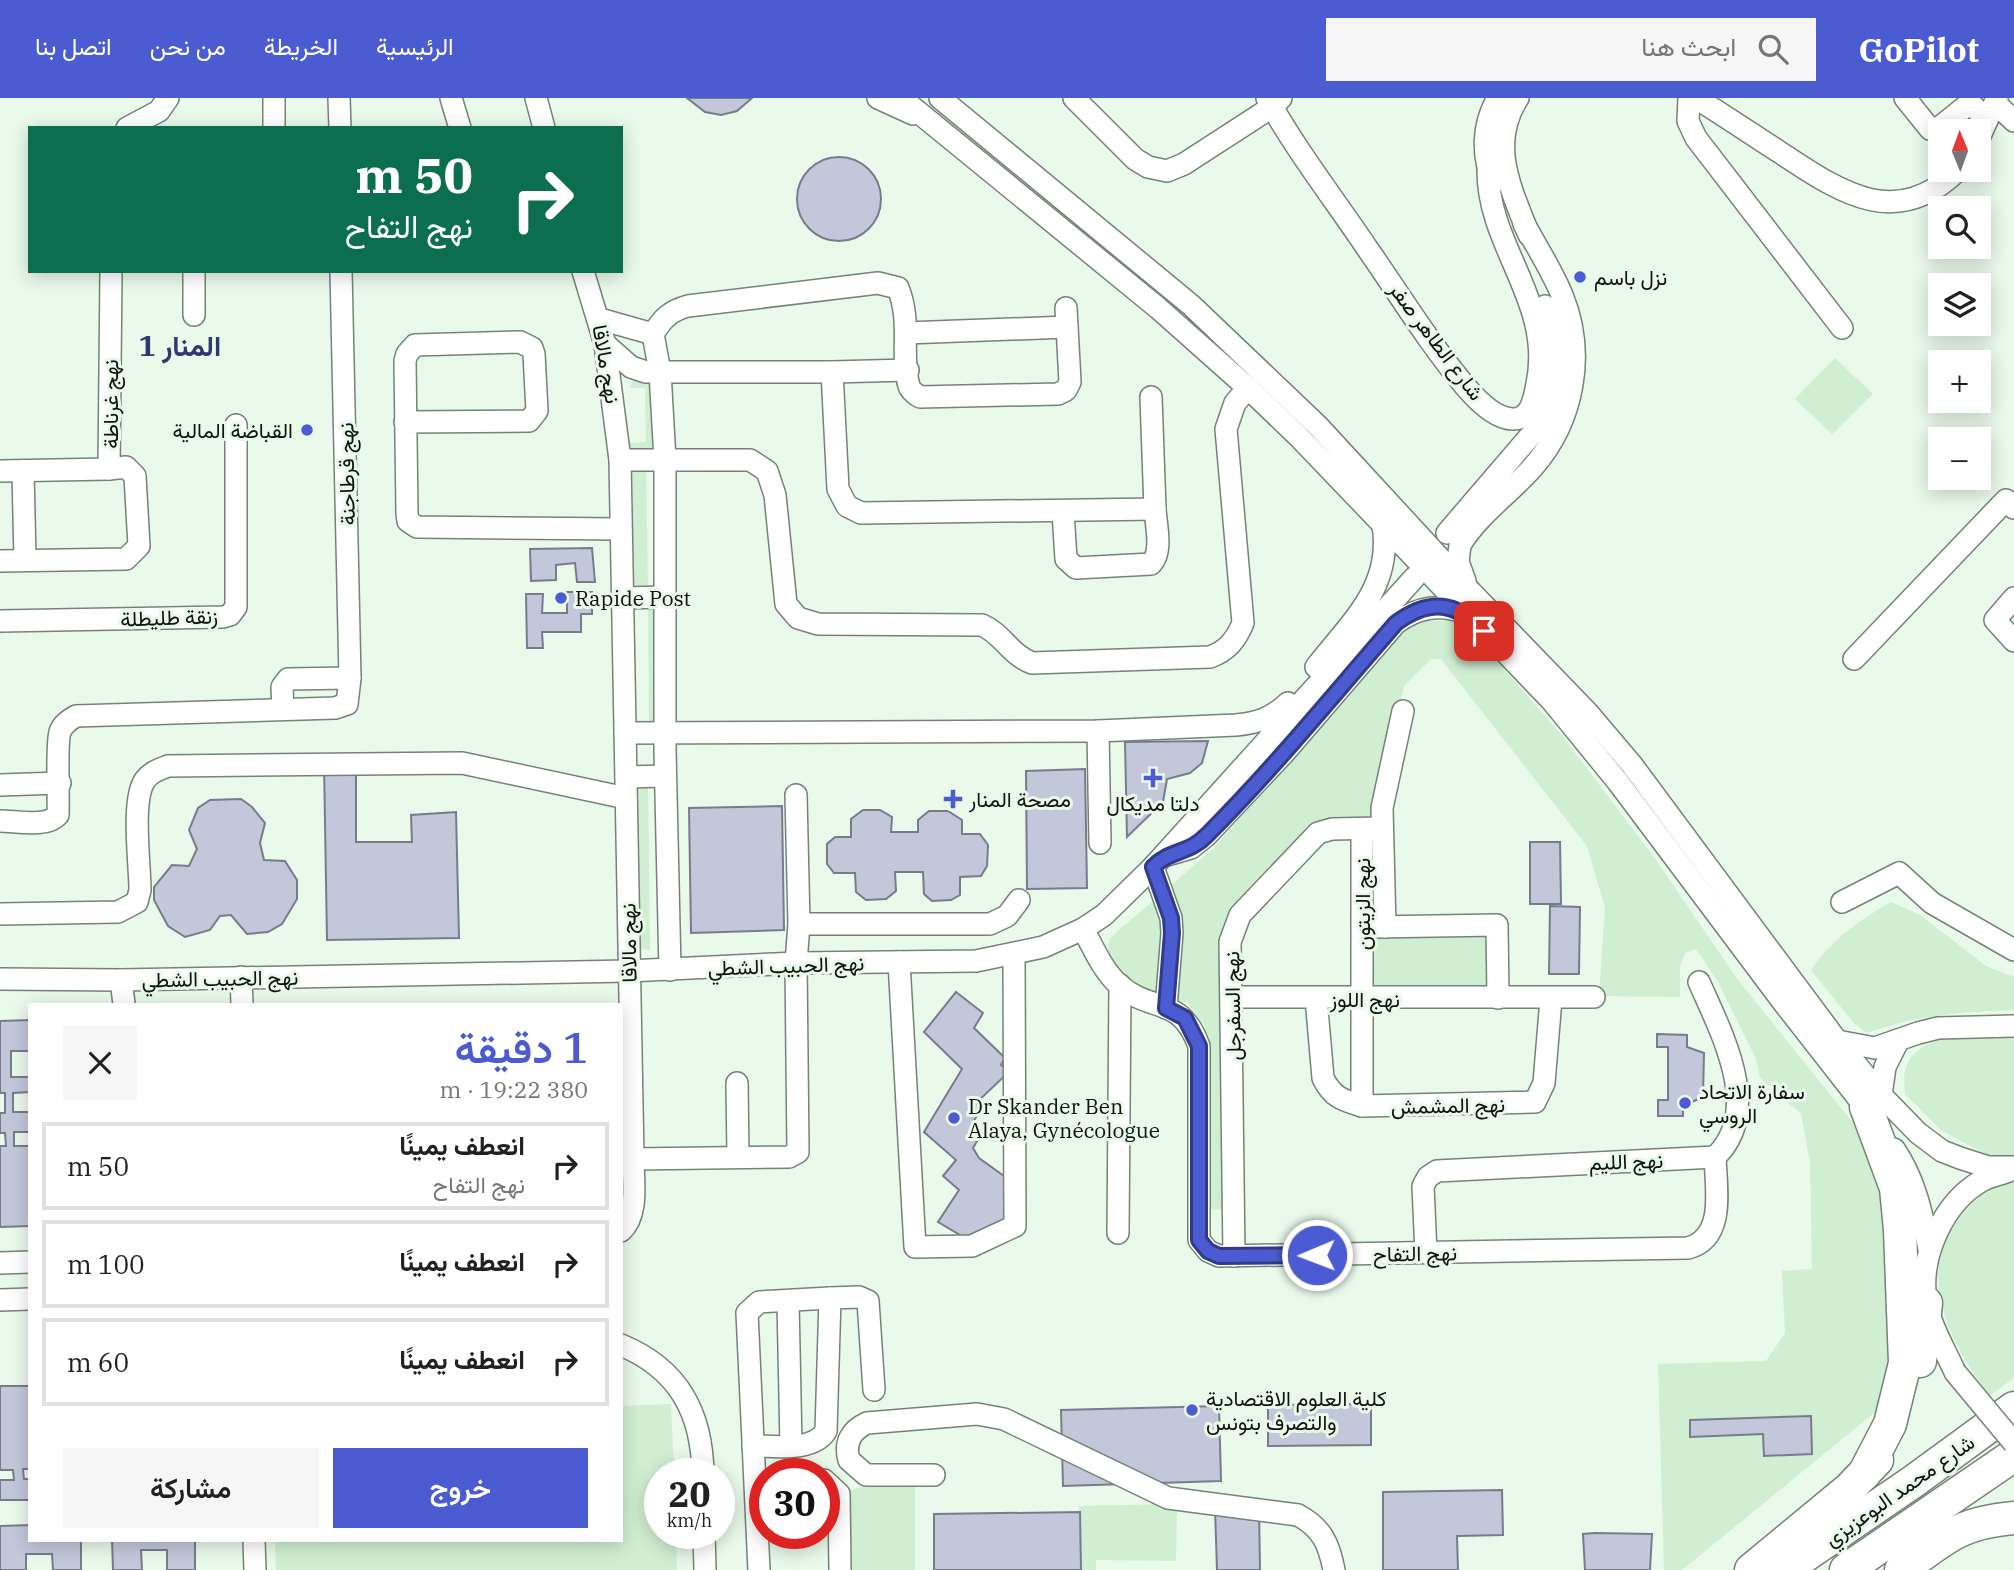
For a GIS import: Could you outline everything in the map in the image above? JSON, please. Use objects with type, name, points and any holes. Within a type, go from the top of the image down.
[{"type":"highway","points":[[1864,1474],[1890,1424],[1905,1363],[1896,1188],[1874,1101]]},
{"type":"highway","points":[[1751,1570],[1864,1474],[1896,1440],[1911,1412],[1926,1304]]},
{"type":"highway","name":"شارع محمد البوعزيزي","points":[[1784,1570],[2014,1408]]},
{"type":"highway","name":"شارع محمد البوعزيزي","points":[[1846,1570],[2014,1455]]},
{"type":"highway","points":[[1901,1570],[1938,1542],[1972,1524],[2014,1518]]},
{"type":"highway","points":[[1930,1549],[1971,1537],[2014,1531]]},
{"type":"street","points":[[131,126],[159,111],[168,98]]},
{"type":"street","points":[[274,98],[274,126]]},
{"type":"street","points":[[339,98],[340,126]]},
{"type":"street","points":[[452,98],[459,126]]},
{"type":"street","points":[[536,98],[543,126]]},
{"type":"street","points":[[878,98],[925,118]]},
{"type":"street","points":[[901,98],[1158,308],[1248,388],[1383,525],[1576,701],[1632,765],[1837,1041],[1874,1101],[1912,1181],[1929,1249],[1925,1280],[1926,1304],[1955,1372],[2014,1443]]},
{"type":"street","points":[[940,98],[1147,267],[1235,344],[1318,426],[1581,735],[1783,1002],[1874,1101],[1942,1151],[1988,1167],[2014,1168]]},
{"type":"street","points":[[1074,98],[1135,159],[1148,167],[1167,171],[1184,163],[1274,101]]},
{"type":"street","points":[[1498,98],[1486,129],[1485,157],[1550,317],[1556,361]]},
{"type":"street","points":[[1447,533],[1536,428],[1551,396],[1560,340],[1559,320],[1505,172],[1502,146],[1507,120],[1518,98]]},
{"type":"street","points":[[1689,98],[1688,121],[1696,138],[1842,328]]},
{"type":"street","points":[[1696,98],[1827,183],[1853,196],[1882,201],[1912,198],[1943,182]]},
{"type":"street","points":[[1905,98],[1930,129],[1940,127],[1970,103],[1990,115],[2014,121]]},
{"type":"street","name":"شارع الطاهر صفر","points":[[1274,101],[1464,385],[1483,404],[1513,419],[1525,415],[1532,405],[1539,377],[1540,349],[1534,309],[1492,204],[1489,171]]},
{"type":"street","points":[[1469,603],[1460,570],[1460,545],[1545,451],[1565,413],[1574,374],[1574,344],[1569,315],[1558,287],[1524,224]]},
{"type":"street","name":"نهج غرناطة","points":[[0,471],[109,469],[111,273]]},
{"type":"street","points":[[194,273],[194,315]]},
{"type":"street","name":"نهج قرطاجنة","points":[[0,821],[53,821],[58,815],[59,735],[67,721],[76,716],[344,706],[349,699],[341,273]]},
{"type":"street","name":"نهج مالاقا","points":[[584,273],[600,319],[605,344],[620,460],[633,1159],[632,1212],[623,1229]]},
{"type":"street","points":[[600,319],[653,334],[666,316],[674,310],[688,306],[878,283],[898,288],[905,306],[906,333],[909,387],[920,397],[1058,394],[1066,390],[1070,382],[1067,317],[906,333]]},
{"type":"street","name":"نهج مالاقا","points":[[653,334],[660,372],[665,460],[665,734],[670,970]]},
{"type":"street","points":[[405,422],[529,421],[537,411],[532,348],[520,342],[415,345],[410,350],[405,361],[405,422],[407,513],[411,525],[621,529]]},
{"type":"street","points":[[605,344],[631,367],[660,372],[908,370]]},
{"type":"street","points":[[832,372],[838,489],[847,506],[861,513],[1155,509]]},
{"type":"street","points":[[620,460],[750,460],[767,471],[777,506],[786,604],[798,618],[818,624],[982,625],[992,629],[1018,657],[1032,663],[1210,657],[1222,653],[1237,637],[1242,623],[1226,429],[1235,403],[1248,388]]},
{"type":"street","points":[[1063,512],[1066,559],[1076,568],[1151,564],[1155,560],[1158,548],[1151,397]]},
{"type":"street","name":"زنقة طليطلة","points":[[0,621],[209,618],[230,615],[236,607],[236,425]]},
{"type":"street","points":[[0,561],[126,559],[132,555],[139,546],[135,476],[126,467],[109,469]]},
{"type":"street","points":[[23,471],[25,560]]},
{"type":"street","points":[[1854,659],[2006,500],[2014,508]]},
{"type":"street","points":[[625,733],[1098,731],[1256,723],[1275,716],[1289,702],[1374,593],[1385,553],[1383,525]]},
{"type":"street","name":"نهج الحبيب الشطي","points":[[0,979],[121,980],[628,971],[796,963],[976,961],[1043,947],[1083,929],[1104,915],[1158,862],[1415,577]]},
{"type":"street","points":[[622,598],[664,597]]},
{"type":"street","points":[[2014,598],[1995,620],[2014,641]]},
{"type":"street","points":[[1166,1008],[1172,933],[1158,862],[1182,852],[1206,836],[1285,752],[1396,623],[1410,613],[1428,607],[1453,609],[1469,603]]},
{"type":"street","points":[[283,709],[282,687],[288,680],[350,678]]},
{"type":"street","name":"نهج الزيتون","points":[[1362,998],[1362,927],[1372,828],[1403,711]]},
{"type":"street","points":[[1098,731],[1100,843]]},
{"type":"street","points":[[0,914],[118,912],[137,902],[140,890],[139,800],[143,783],[152,772],[168,766],[462,763],[626,787],[666,776]]},
{"type":"street","points":[[0,785],[60,783]]},
{"type":"street","points":[[633,1159],[789,1157],[800,1150],[796,795]]},
{"type":"street","name":"نهج الزيتون","points":[[1372,828],[1385,926]]},
{"type":"street","name":"نهج السفرجل","points":[[1234,1256],[1233,997],[1230,942],[1240,915],[1318,833],[1332,829],[1372,828]]},
{"type":"street","points":[[1842,902],[1899,873],[1932,902],[2014,950]]},
{"type":"street","points":[[799,924],[990,924],[1007,916],[1019,900]]},
{"type":"street","points":[[1362,927],[1497,925],[1498,998]]},
{"type":"street","name":"نهج التفاح","points":[[1083,929],[1101,961],[1119,985],[1185,1018],[1199,1046],[1199,1240],[1219,1256],[1696,1246],[1703,1242],[1712,1230],[1716,1211],[1715,1157]]},
{"type":"street","points":[[899,961],[915,1247],[972,1246],[1016,1226],[1014,955]]},
{"type":"street","points":[[241,977],[242,1003]]},
{"type":"street","points":[[121,980],[124,1003]]},
{"type":"street","points":[[1699,982],[1732,1056],[1735,1084],[1733,1134],[1715,1157]]},
{"type":"street","points":[[1118,1233],[1119,985]]},
{"type":"street","name":"نهج اللوز","points":[[1233,997],[1594,997]]},
{"type":"street","points":[[1316,998],[1323,1077],[1328,1089],[1338,1099],[1362,1106]]},
{"type":"street","name":"نهج المشمش","points":[[1362,998],[1362,1106],[1535,1102],[1544,1083],[1551,999]]},
{"type":"street","points":[[1837,1041],[1875,1048],[1918,1032],[1946,1027],[2014,1026]]},
{"type":"street","points":[[1874,1101],[1885,1067],[1898,1041]]},
{"type":"street","points":[[737,1083],[737,1157]]},
{"type":"street","name":"نهج الليم","points":[[1426,1253],[1423,1186],[1428,1177],[1437,1171],[1715,1157]]},
{"type":"street","points":[[1929,1249],[1957,1203],[1982,1181],[2014,1168]]},
{"type":"street","points":[[1200,1215],[1234,1216]]},
{"type":"street","points":[[0,1263],[28,1262]]},
{"type":"street","points":[[755,1458],[747,1313],[759,1302],[859,1297],[868,1301],[874,1391]]},
{"type":"street","points":[[753,1446],[810,1443],[821,1438],[826,1431],[830,1298]]},
{"type":"street","points":[[0,1300],[28,1299]]},
{"type":"street","points":[[788,1302],[791,1445]]},
{"type":"street","points":[[623,1346],[659,1367],[675,1383],[697,1422],[702,1458]]},
{"type":"street","points":[[934,1475],[866,1475],[849,1460],[849,1438],[854,1431],[867,1423],[977,1414],[1004,1419],[1168,1498],[1297,1515],[1308,1521],[1325,1538],[1330,1547],[1334,1570]]},
{"type":"street","points":[[840,1532],[841,1570]]},
{"type":"street","points":[[254,1542],[255,1570]]},
{"type":"street","points":[[704,1549],[705,1570]]},
{"type":"street","points":[[759,1549],[759,1570]]},
{"type":"green space","points":[[1835,358],[1873,394],[1832,434],[1795,399]]},
{"type":"green space","points":[[635,375],[651,375],[655,452],[630,453],[630,443],[646,442],[645,388],[630,388]]},
{"type":"green space","points":[[630,466],[646,466],[648,585],[632,586]]},
{"type":"green space","points":[[648,605],[656,605],[658,726],[649,727]]},
{"type":"green space","points":[[1408,621],[1461,621],[1560,733],[1654,857],[1738,980],[1866,1139],[1882,1182],[1890,1247],[1890,1363],[1879,1409],[1682,1570],[1664,1570],[1658,1364],[1766,1361],[1785,1333],[1782,1271],[1812,1269],[1810,1163],[1801,1114],[1760,1078],[1756,1059],[1718,982],[1696,949],[1685,953],[1680,967],[1680,997],[1599,996],[1605,908],[1587,846],[1441,659],[1431,659],[1404,686],[1371,823],[1318,825],[1227,924],[1229,1210],[1205,1209],[1205,1026],[1187,1002],[1153,995],[1131,986],[1114,971],[1109,960],[1110,938],[1214,848]]},
{"type":"green space","points":[[634,783],[648,783],[650,950],[634,949]]},
{"type":"green space","points":[[1891,902],[1920,915],[1986,966],[2014,977],[2014,1010],[1939,1016],[1866,1033],[1853,1022],[1811,970],[1828,949],[1847,932]]},
{"type":"green space","points":[[1487,935],[1488,989],[1371,990],[1370,936]]},
{"type":"green space","points":[[1968,1036],[2014,1036],[2014,1159],[2001,1162],[1942,1131],[1905,1094],[1904,1074],[1911,1057],[1936,1041]]},
{"type":"green space","points":[[2014,1183],[2014,1378],[1989,1396],[1951,1333],[1939,1289],[1939,1266],[1945,1243],[1969,1207],[1989,1191]]},
{"type":"green space","points":[[671,1404],[673,1458],[644,1458],[644,1549],[676,1549],[677,1570],[276,1570],[275,1542],[623,1542],[623,1406]]},
{"type":"green space","points":[[895,1477],[915,1486],[915,1570],[841,1570],[840,1494]]},
{"type":"green space","points":[[1177,1504],[1176,1561],[1096,1560],[1096,1570],[1081,1570],[1079,1506]]},
{"type":"building","points":[[687,98],[752,98],[737,111],[721,115],[705,112]]},
{"type":"building","points":[[839,157],[862,164],[874,176],[881,199],[874,222],[862,234],[839,241],[816,234],[804,222],[797,199],[804,176],[816,164]]},
{"type":"building","points":[[592,548],[595,582],[577,582],[575,563],[556,565],[556,580],[531,581],[530,549]]},
{"type":"building","points":[[567,592],[592,592],[592,614],[581,614],[581,632],[542,632],[543,648],[527,648],[526,594],[543,594],[542,613],[567,613]]},
{"type":"building","points":[[1208,741],[1202,763],[1190,773],[1167,779],[1163,802],[1127,837],[1125,742]]},
{"type":"building","points":[[324,764],[356,766],[356,842],[412,842],[411,815],[456,812],[459,938],[327,940]]},
{"type":"building","points":[[1085,769],[1087,888],[1027,889],[1026,771]]},
{"type":"building","points":[[241,799],[252,807],[265,823],[260,843],[264,860],[285,861],[297,880],[297,899],[282,924],[268,932],[247,934],[231,915],[220,916],[210,930],[185,937],[168,926],[154,900],[154,887],[172,865],[189,866],[197,849],[189,830],[198,808],[210,800]]},
{"type":"building","points":[[782,806],[784,930],[691,933],[689,808]]},
{"type":"building","name":"مصحة المنار","points":[[863,810],[880,810],[892,817],[891,832],[918,832],[918,820],[929,811],[948,811],[962,820],[962,834],[980,834],[988,845],[987,866],[981,876],[960,877],[960,895],[951,900],[932,901],[924,894],[923,872],[895,872],[896,891],[886,899],[866,900],[856,892],[855,873],[834,873],[827,864],[827,844],[835,837],[851,837],[851,819]]},
{"type":"building","points":[[1530,842],[1560,842],[1561,904],[1530,904]]},
{"type":"building","points":[[1550,906],[1580,907],[1579,974],[1549,974]]},
{"type":"building","name":"Dr Skander Ben Alaya, Gynécologue","points":[[956,992],[983,1013],[974,1028],[1005,1058],[1001,1065],[1010,1071],[977,1102],[979,1112],[972,1124],[980,1136],[973,1148],[979,1158],[1004,1176],[1011,1219],[967,1239],[938,1222],[959,1190],[943,1176],[956,1160],[924,1132],[962,1069],[924,1032]]},
{"type":"building","points":[[28,1020],[28,1051],[11,1051],[11,1077],[28,1077],[28,1092],[13,1093],[13,1112],[28,1112],[28,1132],[14,1132],[14,1146],[28,1146],[28,1226],[0,1227],[0,1146],[6,1146],[5,1133],[0,1133],[0,1113],[5,1113],[5,1093],[0,1093],[0,1021]]},
{"type":"building","points":[[1657,1034],[1687,1035],[1687,1047],[1704,1053],[1703,1097],[1683,1106],[1683,1116],[1658,1116],[1658,1100],[1668,1100],[1668,1047],[1657,1047]]},
{"type":"building","points":[[0,1386],[28,1386],[28,1469],[23,1469],[24,1479],[28,1479],[28,1500],[0,1500],[0,1480],[14,1480],[13,1470],[0,1470]]},
{"type":"building","points":[[1371,1404],[1371,1445],[1268,1446],[1268,1405]]},
{"type":"building","points":[[1219,1406],[1221,1481],[1063,1486],[1061,1410]]},
{"type":"building","points":[[1811,1416],[1812,1454],[1764,1456],[1763,1434],[1690,1437],[1690,1420]]},
{"type":"building","points":[[1502,1490],[1503,1535],[1457,1536],[1458,1570],[1383,1570],[1383,1492]]},
{"type":"building","points":[[1259,1508],[1260,1570],[1217,1570],[1215,1509]]},
{"type":"building","points":[[1080,1512],[1081,1570],[934,1570],[934,1514]]},
{"type":"building","points":[[28,1525],[28,1542],[81,1542],[81,1570],[53,1570],[52,1554],[26,1554],[26,1570],[0,1570],[0,1526]]},
{"type":"building","points":[[1583,1534],[1652,1534],[1650,1570],[1585,1570]]},
{"type":"building","points":[[112,1542],[195,1542],[195,1570],[167,1570],[167,1550],[141,1550],[142,1570],[113,1570]]},
{"type":"place","name":"نزل باسم","points":[[1580,277]]},
{"type":"place","name":"القباضة المالية","points":[[307,430]]},
{"type":"place","name":"Rapide Post","points":[[561,598]]},
{"type":"place","name":"دلتا مديكال","points":[[1153,778]]},
{"type":"place","name":"مصحة المنار","points":[[953,799]]},
{"type":"place","name":"سفارة الاتحاد الروسي","points":[[1685,1103]]},
{"type":"place","name":"Dr Skander Ben Alaya, Gynécologue","points":[[954,1118]]},
{"type":"place","name":"كلية العلوم الاقتصادية والتصرف بتونس","points":[[1192,1410]]},
{"type":"district","name":"المنار 1","points":[[180,345]]},
{"type":"route","points":[[1317,1255],[1219,1256],[1208,1251],[1199,1240],[1199,1046],[1185,1018],[1166,1008],[1171,918],[1153,867],[1164,856],[1182,852],[1199,843],[1285,752],[1396,623],[1410,613],[1428,607],[1453,609],[1466,613],[1484,631]]}]
